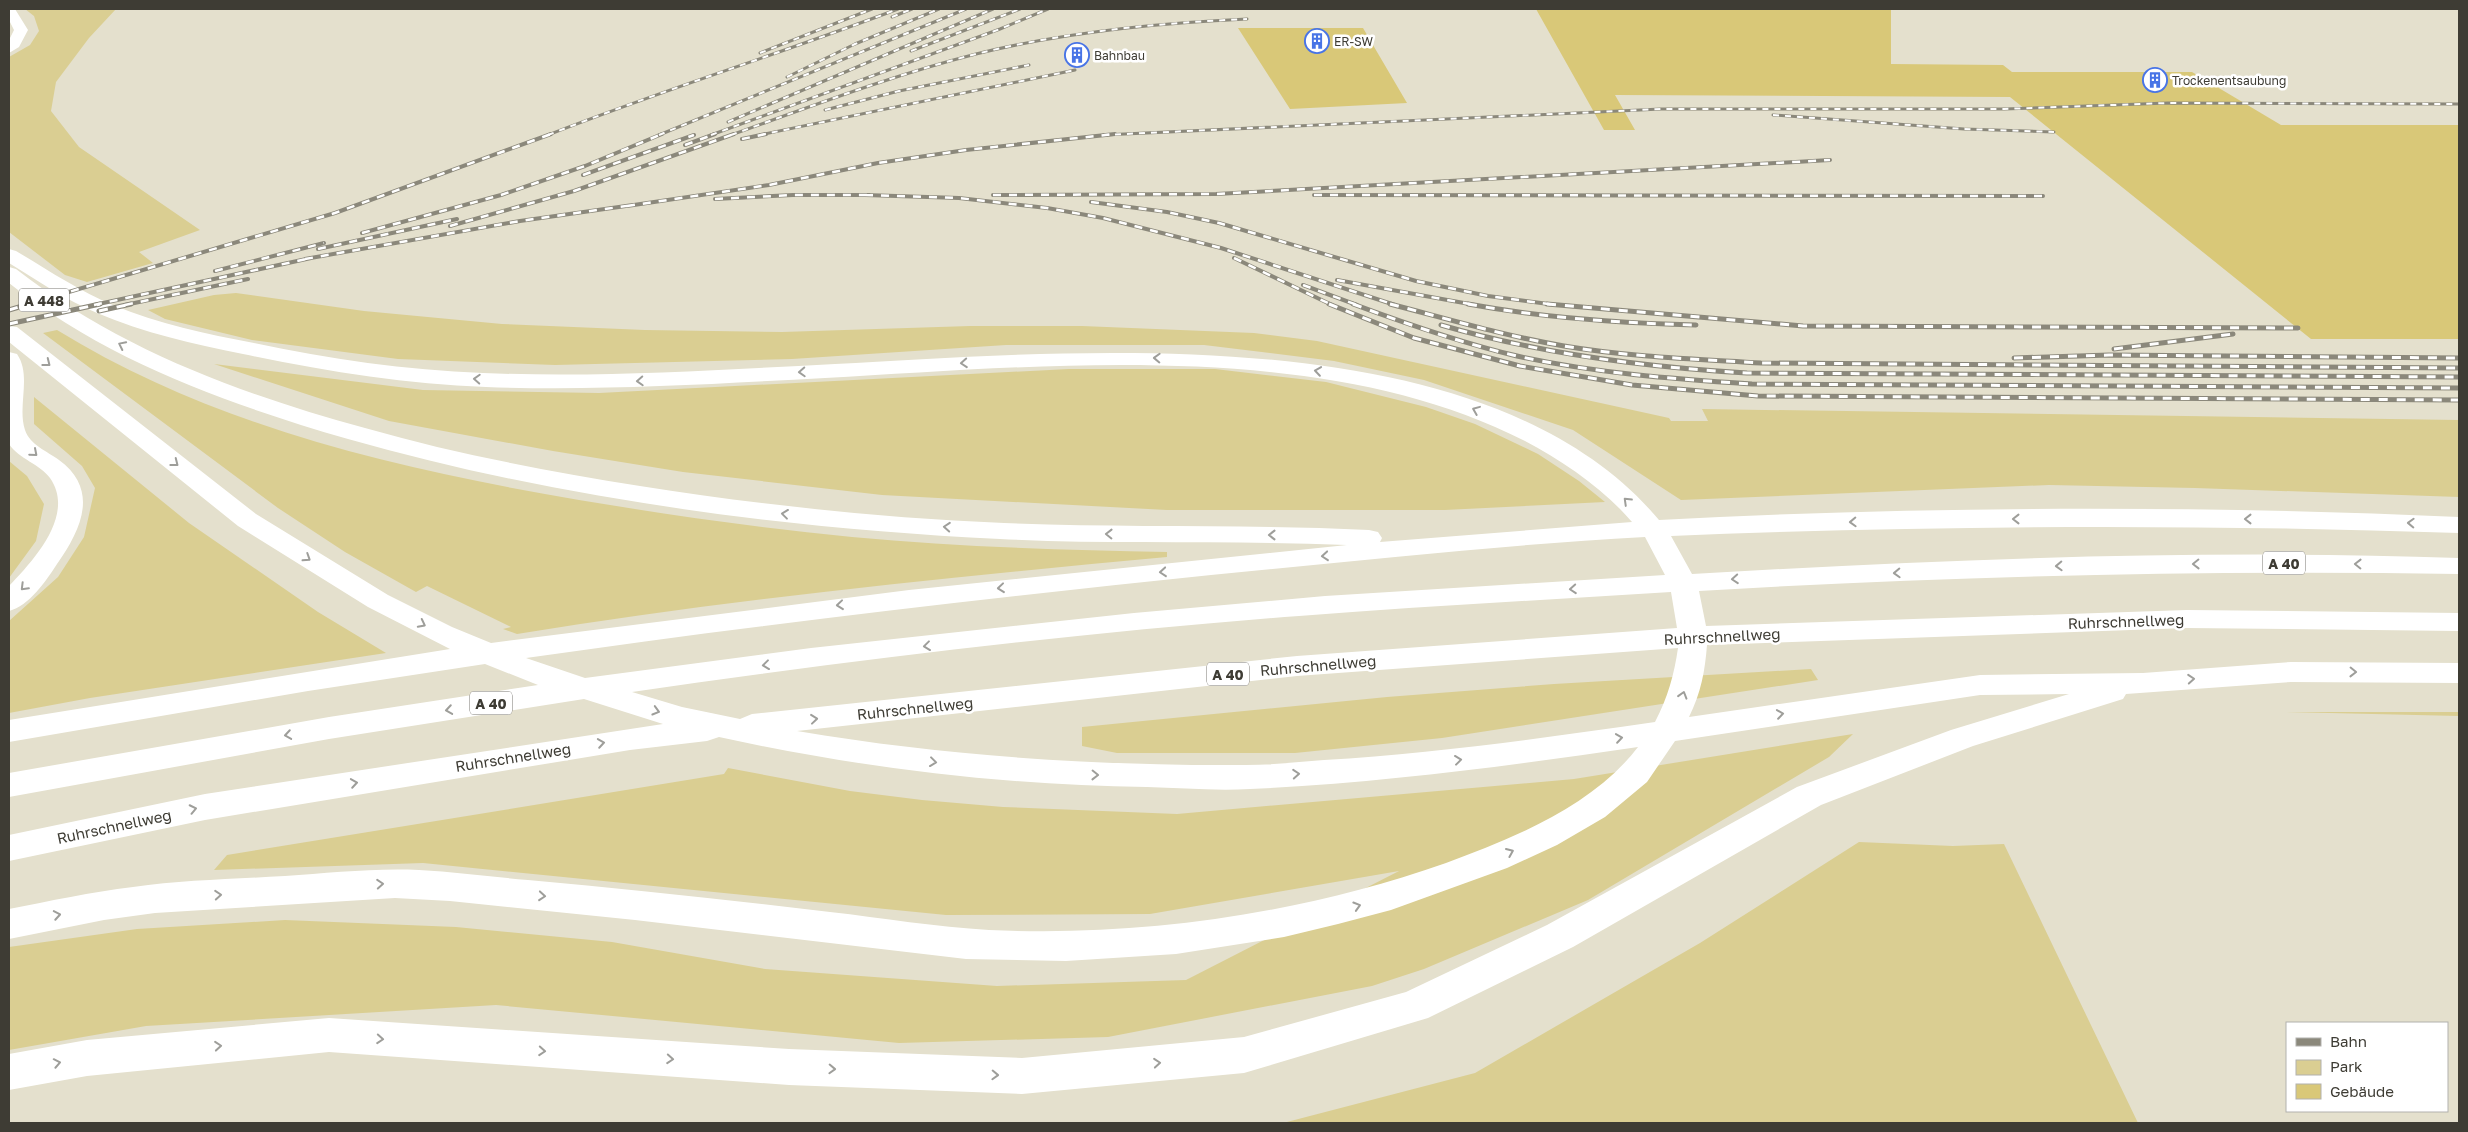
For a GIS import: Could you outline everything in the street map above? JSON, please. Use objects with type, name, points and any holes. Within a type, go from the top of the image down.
[{"type":"highway","points":[[9,10],[21,30],[14,44],[9,49]]},
{"type":"highway","points":[[9,255],[60,285],[115,313],[193,338],[359,369],[484,380],[624,381],[1013,360],[1138,357],[1216,360],[1333,374],[1404,388],[1464,405],[1521,429],[1588,469],[1617,491],[1643,517],[1667,548],[1682,580],[1692,622],[1693,651],[1679,710],[1642,766],[1615,790],[1537,840],[1472,868],[1346,909],[1266,926],[1142,944],[1004,946],[631,904],[400,883],[137,900],[9,924]]},
{"type":"highway","name":"A 448","points":[[9,273],[80,325],[164,366],[243,398],[339,430],[472,464],[573,483],[800,516],[949,528],[1058,533],[1326,536],[1460,543]]},
{"type":"highway","points":[[9,332],[247,520],[378,602],[442,634],[540,675],[681,718],[737,731],[884,756],[995,769],[1073,774],[1247,777],[1388,768],[1539,750],[1980,684],[2143,683],[2291,672],[2459,673]]},
{"type":"highway","points":[[9,359],[12,370],[10,413],[16,438],[61,475],[68,493],[70,509],[67,528],[51,554],[31,580],[9,602]]},
{"type":"highway","points":[[9,732],[213,694],[814,608],[1460,543],[1662,528],[1958,519],[2317,520],[2459,525]]},
{"type":"highway","name":"A 40","points":[[9,784],[158,756],[638,680],[975,640],[1298,607],[1748,578],[2089,565],[2270,563],[2459,566]]},
{"type":"highway","name":"Ruhrschnellweg","points":[[9,848],[205,807],[630,739],[1297,666],[1730,634],[2186,619],[2459,622]]},
{"type":"highway","points":[[9,1072],[87,1058],[329,1035],[789,1067],[1022,1076],[1244,1055],[1414,1006],[1560,936],[1809,796],[1962,738],[2143,683]]},
{"type":"green space","points":[[25,9],[116,9],[89,38],[56,82],[51,111],[79,147],[200,230],[139,252],[153,263],[87,282],[65,275],[9,232],[9,57],[30,45],[39,31],[34,16]]},
{"type":"green space","points":[[236,293],[364,311],[502,324],[645,330],[782,332],[970,326],[1082,326],[1254,333],[1317,341],[1669,418],[1671,421],[1708,421],[1702,409],[2459,420],[2459,497],[2049,485],[1681,500],[1573,430],[1424,380],[1334,361],[1204,345],[1006,345],[792,359],[555,365],[398,359],[252,340],[165,319],[148,310],[214,295]]},
{"type":"green space","points":[[57,330],[117,364],[180,393],[244,418],[309,440],[376,458],[511,488],[613,506],[783,530],[970,546],[1167,552],[1167,557],[842,590],[679,610],[517,634],[503,629],[511,627],[427,586],[416,592],[345,552],[278,508],[43,333]]},
{"type":"green space","points":[[214,364],[423,390],[599,393],[1069,369],[1215,369],[1326,382],[1426,407],[1475,424],[1538,454],[1579,481],[1605,502],[1445,510],[1167,510],[882,495],[683,472],[553,451],[389,421]]},
{"type":"green space","points":[[34,397],[189,523],[318,612],[386,653],[90,698],[9,713],[9,621],[58,577],[84,537],[95,488],[82,466],[34,424]]},
{"type":"green space","points":[[9,461],[27,476],[44,504],[36,541],[9,578]]},
{"type":"green space","points":[[1811,669],[1818,680],[1442,738],[1295,753],[1117,753],[1082,746],[1082,727],[1387,697],[1554,684]]},
{"type":"green space","points":[[2285,712],[2459,712],[2459,716]]},
{"type":"green space","points":[[1853,734],[1829,757],[1588,900],[1424,969],[1372,986],[1108,1037],[899,1043],[496,1005],[146,1026],[9,1050],[9,947],[137,929],[285,920],[456,927],[612,942],[765,969],[997,986],[1186,980],[1399,871],[1150,914],[946,915],[423,863],[214,870],[227,855],[724,774],[728,768],[850,791],[922,800],[1003,807],[1177,814],[1574,779]]},
{"type":"green space","points":[[1859,842],[1953,846],[2004,844],[2138,1123],[1283,1123],[1475,1073],[1700,943]]},
{"type":"building","points":[[1536,9],[1891,9],[1891,64],[2003,65],[2012,72],[2192,72],[2281,125],[2459,125],[2459,339],[2311,339],[2010,97],[1615,95],[1635,130],[1604,130]]},
{"type":"building","points":[[1238,28],[1363,28],[1407,103],[1290,109]]},
{"type":"railway","points":[[760,53],[872,9]]},
{"type":"railway","points":[[548,135],[898,9]]},
{"type":"railway","points":[[892,17],[912,9]]},
{"type":"railway","points":[[787,77],[855,44],[939,9]]},
{"type":"railway","points":[[659,135],[966,9]]},
{"type":"railway","points":[[728,122],[993,9]]},
{"type":"railway","points":[[911,51],[1020,9]]},
{"type":"railway","points":[[711,135],[1000,29],[1048,9]]},
{"type":"railway","points":[[731,135],[883,81],[945,62],[1009,46],[1077,34],[1145,26],[1247,19]]},
{"type":"railway","points":[[825,110],[899,91],[1029,65]]},
{"type":"railway","points":[[760,135],[1075,70]]},
{"type":"railway","points":[[1108,135],[1661,109],[2004,109],[2168,103],[2459,104]]},
{"type":"railway","points":[[1773,115],[1964,129],[2054,132]]},
{"type":"railway","points":[[25,305],[335,213],[551,134]]},
{"type":"railway","points":[[362,233],[501,195],[585,166],[662,134]]},
{"type":"railway","points":[[685,145],[715,134]]},
{"type":"railway","points":[[450,226],[574,191],[734,134]]},
{"type":"railway","points":[[742,139],[766,134]]},
{"type":"railway","points":[[1108,135],[1115,134]]},
{"type":"railway","points":[[583,175],[694,135]]},
{"type":"railway","points":[[1103,135],[1108,135]]},
{"type":"railway","points":[[627,206],[769,185],[878,163],[966,150],[1108,135]]},
{"type":"railway","points":[[993,195],[1216,194],[1830,160]]},
{"type":"railway","points":[[715,199],[793,195],[865,195]]},
{"type":"railway","points":[[865,195],[870,195]]},
{"type":"railway","points":[[865,195],[959,198],[1047,208],[1103,218],[1221,248],[1395,305]]},
{"type":"railway","points":[[1314,195],[2043,196]]},
{"type":"railway","points":[[1091,202],[1167,212],[1219,223],[1416,281],[1488,296],[1551,304]]},
{"type":"railway","points":[[305,259],[520,221],[633,205]]},
{"type":"railway","points":[[318,249],[457,219]]},
{"type":"railway","points":[[215,271],[324,243]]},
{"type":"railway","points":[[94,305],[311,258]]},
{"type":"railway","points":[[1234,258],[1332,305]]},
{"type":"railway","points":[[125,305],[248,279]]},
{"type":"railway","points":[[1337,280],[1475,305]]},
{"type":"railway","points":[[1303,285],[1357,305]]},
{"type":"railway","points":[[9,310],[29,304]]},
{"type":"railway","points":[[9,324],[100,304]]},
{"type":"railway","points":[[99,311],[131,304]]},
{"type":"railway","points":[[1329,304],[1414,338],[1520,366],[1632,385],[1758,396],[2459,400]]},
{"type":"railway","points":[[1353,304],[1434,333],[1517,356],[1604,371],[1693,380],[1752,384],[2459,388]]},
{"type":"railway","points":[[1390,304],[1542,342],[1613,353],[1687,359],[1761,363],[2459,368]]},
{"type":"railway","points":[[1468,304],[1582,319],[1696,325]]},
{"type":"railway","points":[[1547,304],[1551,304]]},
{"type":"railway","points":[[1551,304],[1803,326],[2298,328]]},
{"type":"railway","points":[[1551,304],[1556,305]]},
{"type":"railway","points":[[1441,325],[1516,344],[1592,358],[1669,367],[1747,373],[2459,377]]},
{"type":"railway","points":[[2114,349],[2233,334]]},
{"type":"railway","points":[[2014,358],[2109,355],[2459,358]]},
{"type":"place","name":"ER-SW","points":[[1317,41]]},
{"type":"place","name":"Bahnbau","points":[[1077,55]]},
{"type":"place","name":"Trockenentsaubung","points":[[2155,80]]}]
